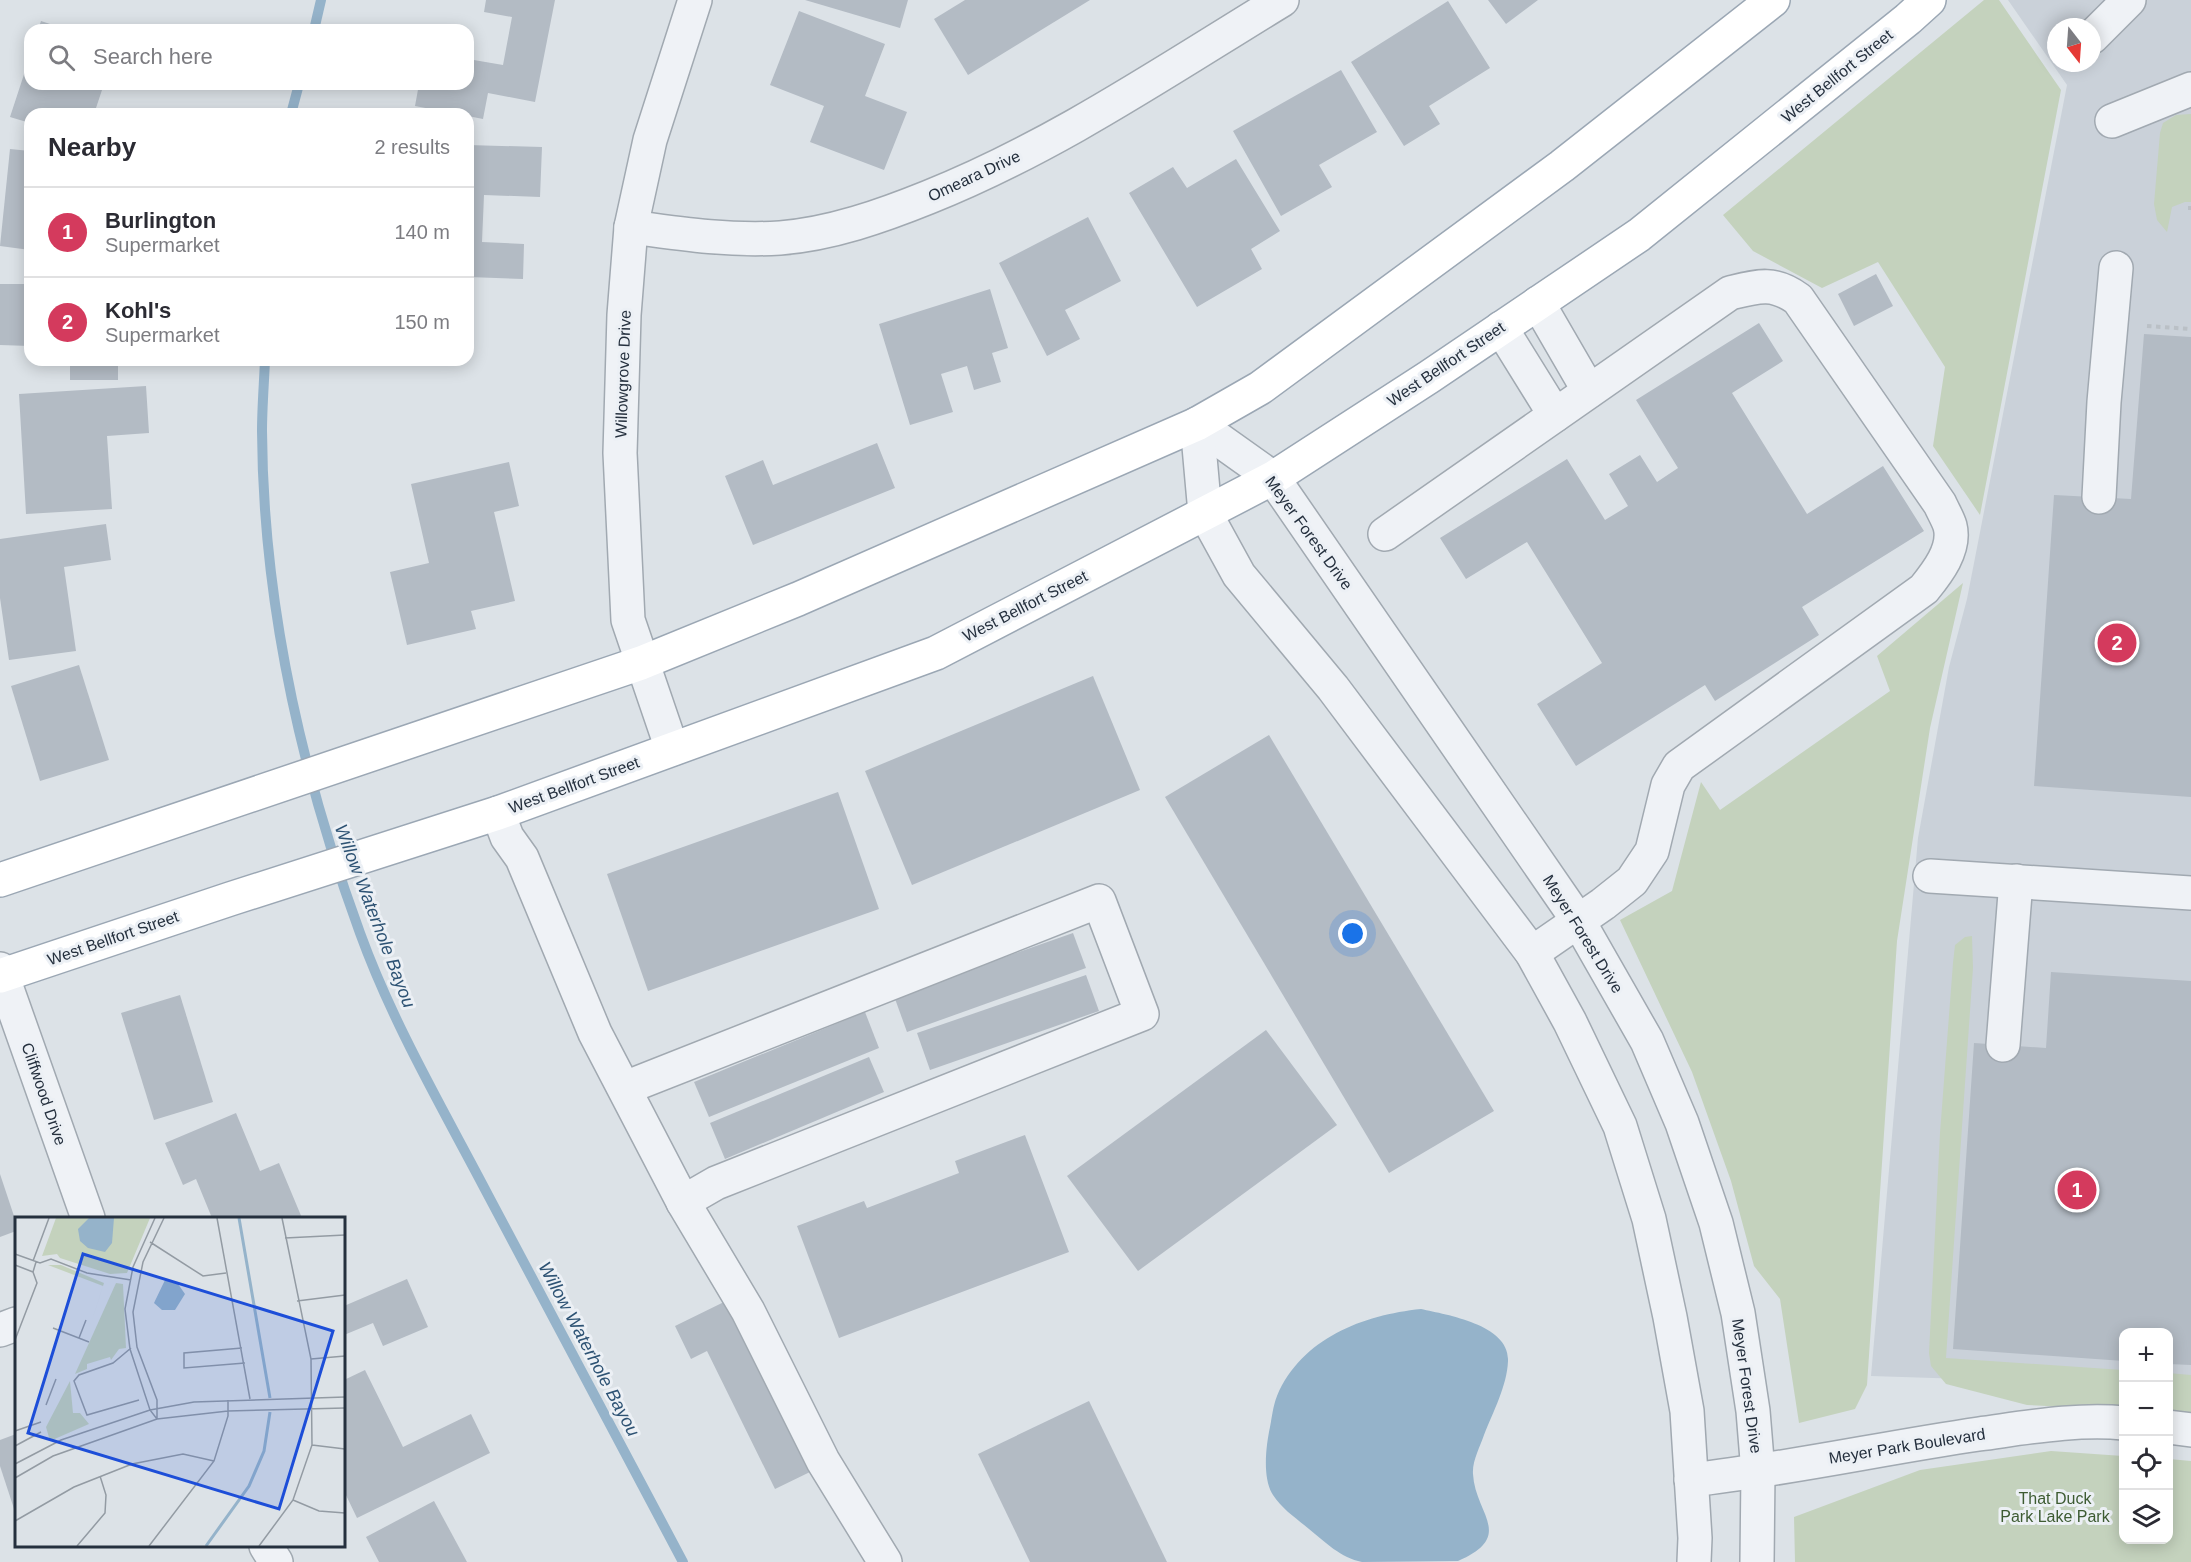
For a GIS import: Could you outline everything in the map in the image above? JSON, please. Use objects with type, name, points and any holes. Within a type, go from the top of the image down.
[{"type":"main road","points":[[0,880],[641,663],[798,599],[1197,424],[1260,388],[1562,166],[1773,0]]},
{"type":"main road","name":"West Bellfort Street","points":[[1,974],[498,813],[936,653],[1273,478],[1639,235],[1929,0]]},
{"type":"street","name":"Willowgrove Drive","points":[[672,749],[628,620],[620,453],[624,315],[631,226],[650,140],[695,0]]},
{"type":"street","name":"Omeara Drive","points":[[631,226],[713,238],[781,238],[838,228],[902,208],[972,180],[1053,139],[1282,0]]},
{"type":"street","points":[[2101,28],[2129,0]]},
{"type":"street","points":[[2112,121],[2191,89]]},
{"type":"street","points":[[2099,497],[2104,402],[2116,268]]},
{"type":"street","points":[[1385,534],[1730,293],[1752,287],[1767,286],[1785,289],[1798,299],[1940,504],[1950,527],[1949,545],[1941,567],[1924,589],[1679,766],[1668,785],[1652,851],[1632,881],[1532,953]]},
{"type":"street","points":[[1538,303],[1589,392]]},
{"type":"street","points":[[1501,328],[1555,415]]},
{"type":"street","name":"Meyer Forest Drive","points":[[1197,424],[1273,478],[1579,921],[1647,1041],[1682,1123],[1712,1212],[1737,1313],[1753,1411],[1758,1472],[1757,1562]]},
{"type":"street","points":[[1197,424],[1205,513],[1239,574],[1333,688],[1532,953],[1570,1022],[1620,1126],[1649,1219],[1687,1412],[1695,1538],[1694,1562]]},
{"type":"street","points":[[498,813],[507,837],[522,858],[596,1033],[683,1202],[748,1311],[823,1461],[885,1562]]},
{"type":"street","points":[[1930,876],[2191,893]]},
{"type":"street","points":[[2003,1045],[2016,881]]},
{"type":"street","points":[[625,1088],[1099,900],[1142,1014],[716,1183],[683,1202]]},
{"type":"street","name":"Cliffwood Drive","points":[[1,974],[87,1217]]},
{"type":"street","points":[[0,1330],[15,1324]]},
{"type":"street","name":"Meyer Park Boulevard","points":[[1691,1480],[1758,1472],[1912,1444],[2025,1427],[2119,1423]]},
{"type":"street","points":[[2173,1428],[2191,1430]]},
{"type":"street","points":[[267,1547],[276,1562]]},
{"type":"path","points":[[2147,326],[2191,329]]},
{"type":"shaded area","points":[[2008,0],[2191,0],[2191,1387],[2173,1386],[2173,1328],[2119,1328],[2119,1384],[1871,1376],[1918,838],[1949,667],[1967,599],[2067,85],[2058,72],[2101,72],[2101,18],[2047,18],[2047,56]]},
{"type":"green space","points":[[1984,0],[1999,0],[2061,90],[1980,515],[1933,446],[1945,367],[1878,262],[1822,288],[1753,251],[1723,215]]},
{"type":"green space","points":[[2191,114],[2191,202],[2172,207],[2167,232],[2157,220],[2154,204],[2160,133],[2163,123],[2176,115]]},
{"type":"green space","points":[[1963,583],[1930,728],[1897,941],[1867,1385],[1855,1409],[1799,1423],[1780,1299],[1754,1266],[1731,1181],[1692,1072],[1620,920],[1672,891],[1701,782],[1720,810],[1890,691],[1877,656]]},
{"type":"green space","points":[[1972,936],[1973,968],[1946,1358],[2119,1370],[2119,1410],[2027,1405],[1946,1384],[1931,1366],[1929,1353],[1940,1133],[1953,963],[1955,945],[1965,937]]},
{"type":"green space","points":[[2173,1373],[2191,1375],[2191,1414],[2173,1413]]},
{"type":"green space","name":"That Duck Park Lake Park","points":[[2051,1451],[2119,1456],[2119,1544],[2173,1544],[2173,1459],[2191,1461],[2191,1562],[1795,1562],[1794,1517],[1920,1470]]},
{"type":"water","points":[[1421,1309],[1461,1319],[1488,1330],[1506,1349],[1508,1361],[1505,1380],[1473,1469],[1475,1488],[1488,1523],[1489,1533],[1485,1542],[1475,1552],[1458,1561],[1362,1562],[1354,1560],[1327,1544],[1285,1509],[1273,1495],[1267,1480],[1266,1462],[1267,1443],[1277,1396],[1288,1376],[1302,1359],[1337,1333],[1378,1317]]},
{"type":"building","points":[[486,0],[555,0],[535,102],[488,93],[483,119],[474,117],[474,108],[415,106],[418,90],[474,90],[474,60],[503,65],[512,17],[484,12]]},
{"type":"building","points":[[805,0],[908,0],[900,28]]},
{"type":"building","points":[[965,0],[1090,0],[968,75],[934,19]]},
{"type":"building","points":[[1488,0],[1538,0],[1506,24]]},
{"type":"building","points":[[1448,1],[1490,68],[1429,106],[1440,124],[1404,146],[1351,62]]},
{"type":"building","points":[[799,11],[885,44],[865,96],[907,112],[884,170],[810,142],[824,106],[770,85]]},
{"type":"building","points":[[1341,70],[1377,132],[1319,165],[1332,187],[1281,216],[1233,131]]},
{"type":"building","points":[[24,74],[24,90],[102,90],[96,108],[24,108],[24,121],[10,117]]},
{"type":"building","points":[[474,145],[542,147],[540,197],[484,195],[482,242],[524,244],[523,279],[474,277]]},
{"type":"building","points":[[10,149],[24,150],[24,249],[0,246]]},
{"type":"building","points":[[1236,159],[1280,231],[1251,249],[1262,269],[1197,307],[1129,193],[1173,167],[1187,188]]},
{"type":"building","points":[[1088,217],[1121,281],[1065,310],[1080,339],[1047,356],[999,263]]},
{"type":"building","points":[[1876,274],[1893,306],[1854,326],[1838,294]]},
{"type":"building","points":[[0,284],[24,284],[24,346],[0,345]]},
{"type":"building","points":[[990,289],[1008,348],[992,353],[1001,382],[974,390],[967,366],[941,374],[953,412],[910,425],[879,324]]},
{"type":"building","points":[[1759,323],[1783,361],[1732,393],[1807,514],[1883,466],[1924,531],[1802,607],[1819,635],[1715,701],[1705,685],[1576,766],[1537,704],[1602,663],[1527,542],[1466,579],[1440,538],[1567,459],[1605,520],[1628,506],[1609,474],[1640,455],[1657,482],[1678,468],[1636,400]]},
{"type":"building","points":[[2144,334],[2191,337],[2191,797],[2034,786],[2054,495],[2131,499]]},
{"type":"building","points":[[70,366],[118,366],[118,380],[70,380]]},
{"type":"building","points":[[146,386],[149,433],[107,436],[112,509],[26,514],[19,394]]},
{"type":"building","points":[[877,443],[895,488],[753,545],[725,476],[763,460],[773,485]]},
{"type":"building","points":[[509,462],[519,506],[494,512],[515,601],[471,611],[476,629],[407,645],[390,572],[429,563],[411,484]]},
{"type":"building","points":[[106,524],[111,560],[64,567],[76,651],[9,660],[0,598],[0,539]]},
{"type":"building","points":[[79,665],[109,760],[40,781],[11,686]]},
{"type":"building","points":[[1093,676],[1140,790],[912,885],[865,771]]},
{"type":"building","points":[[1269,735],[1494,1111],[1389,1173],[1165,797]]},
{"type":"building","points":[[838,792],[879,909],[648,991],[607,874]]},
{"type":"building","points":[[1073,933],[1086,968],[907,1032],[894,996]]},
{"type":"building","points":[[2051,972],[2191,981],[2191,1365],[2173,1364],[2173,1328],[2119,1328],[2119,1361],[1953,1349],[1974,1043],[2046,1048]]},
{"type":"building","points":[[1086,975],[1099,1011],[930,1070],[917,1033]]},
{"type":"building","points":[[180,995],[213,1102],[154,1120],[121,1013]]},
{"type":"building","points":[[865,1012],[879,1048],[709,1117],[694,1082]]},
{"type":"building","points":[[1266,1030],[1337,1125],[1138,1271],[1067,1176]]},
{"type":"building","points":[[869,1057],[884,1092],[725,1159],[710,1123]]},
{"type":"building","points":[[236,1113],[260,1171],[279,1163],[302,1217],[212,1217],[196,1179],[183,1185],[165,1143]]},
{"type":"building","points":[[1025,1135],[1069,1252],[839,1338],[797,1226],[864,1201],[867,1208],[959,1173],[955,1161]]},
{"type":"building","points":[[0,1174],[15,1219],[15,1231],[0,1237]]},
{"type":"building","points":[[407,1279],[428,1327],[383,1346],[373,1323],[345,1335],[345,1306]]},
{"type":"building","points":[[726,1301],[810,1472],[775,1489],[707,1351],[691,1359],[675,1326]]},
{"type":"building","points":[[365,1370],[403,1447],[471,1414],[490,1453],[357,1518],[345,1493],[345,1380]]},
{"type":"building","points":[[1089,1401],[1167,1562],[1030,1562],[978,1454]]},
{"type":"building","points":[[15,1434],[15,1512],[0,1466],[0,1440]]},
{"type":"building","points":[[434,1501],[467,1562],[379,1562],[366,1537]]},
{"type":"waterway","name":"Willow Waterhole Bayou","points":[[315,24],[321,0]]},
{"type":"waterway","name":"Willow Waterhole Bayou","points":[[293,108],[297,90]]},
{"type":"waterway","name":"Willow Waterhole Bayou","points":[[265,366],[262,431],[264,495],[269,559],[278,623],[303,749],[320,811],[360,933],[373,967],[420,1066],[683,1562]]},
{"type":"place","name":"Kohl's","points":[[2117,643]]},
{"type":"place","name":"Burlington","points":[[2077,1190]]}]
